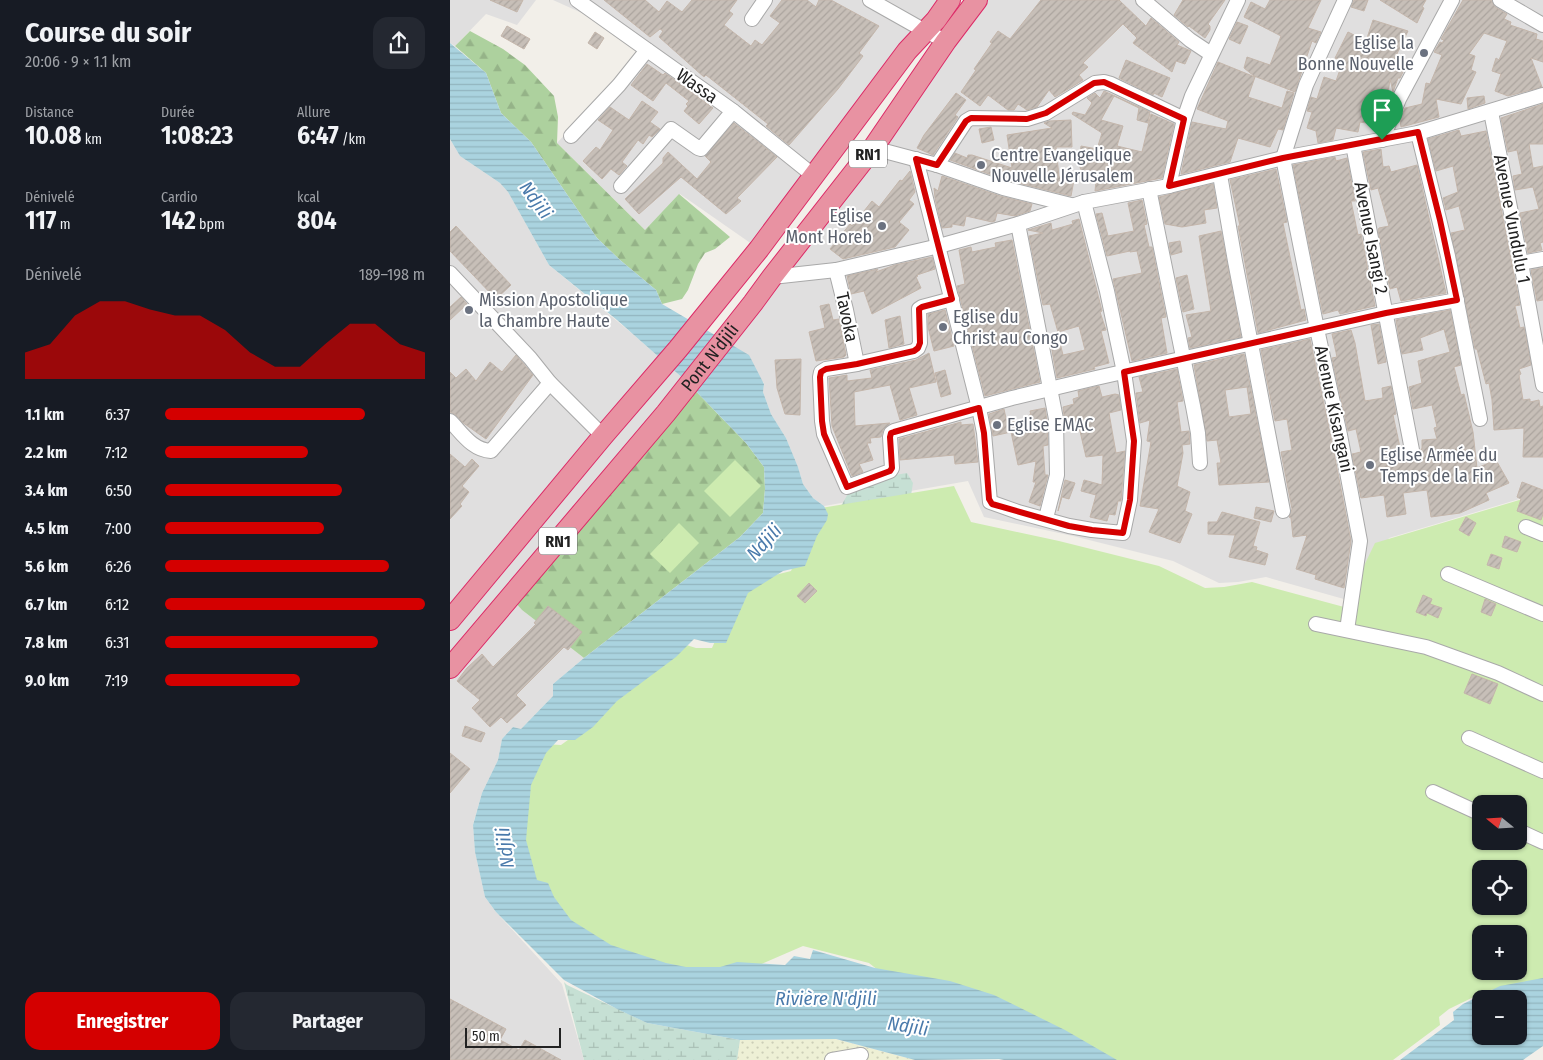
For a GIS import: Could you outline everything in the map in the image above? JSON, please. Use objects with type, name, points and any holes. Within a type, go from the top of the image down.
[{"type":"highway","name":"RN1","points":[[814,176],[907,51],[936,20],[950,0]]},
{"type":"highway","name":"RN1","points":[[772,277],[873,148],[946,41],[978,0]]},
{"type":"highway","name":"Pont N'djili","points":[[603,436],[678,349],[759,249],[814,176]]},
{"type":"highway","name":"Pont N'djili","points":[[450,668],[666,413],[772,277]]},
{"type":"highway","name":"RN1","points":[[450,620],[603,436]]},
{"type":"street","name":"Wassa","points":[[577,0],[733,111],[814,176]]},
{"type":"street","points":[[752,18],[765,0]]},
{"type":"street","points":[[870,0],[946,41]]},
{"type":"street","points":[[1143,0],[1190,40],[1211,54]]},
{"type":"street","points":[[1169,186],[1184,119],[1192,96],[1238,0]]},
{"type":"street","points":[[1283,158],[1306,85],[1345,0]]},
{"type":"street","points":[[1382,140],[1399,99],[1452,0]]},
{"type":"street","points":[[1500,0],[1543,25]]},
{"type":"street","points":[[571,136],[619,85],[647,50]]},
{"type":"street","points":[[937,165],[966,121],[971,118],[1027,119],[1046,113],[1094,83],[1104,82],[1111,84],[1184,119]]},
{"type":"street","points":[[772,277],[836,270],[939,246],[1018,224],[1078,203],[1220,175],[1283,158],[1418,132],[1543,96]]},
{"type":"street","points":[[621,186],[671,129],[701,149],[733,111]]},
{"type":"street","name":"Avenue Vundulu 1","points":[[1491,112],[1543,384]]},
{"type":"street","points":[[1418,132],[1440,220],[1480,419]]},
{"type":"street","name":"Avenue Isangi 2","points":[[1353,145],[1412,450]]},
{"type":"street","points":[[873,148],[937,165],[1003,188],[1078,203]]},
{"type":"street","name":"Avenue Kisangani","points":[[1283,158],[1360,541],[1347,630]]},
{"type":"street","points":[[916,159],[979,408],[984,433],[990,502],[1018,512],[1092,530],[1123,533],[1130,500],[1134,441],[1124,372],[1107,291],[1078,203]]},
{"type":"street","points":[[1220,175],[1283,511]]},
{"type":"street","points":[[1149,189],[1198,433],[1200,463]]},
{"type":"street","points":[[1018,224],[1056,419],[1057,475],[1046,518]]},
{"type":"street","points":[[1521,263],[1543,259]]},
{"type":"street","name":"Tavoka","points":[[836,270],[857,364]]},
{"type":"street","points":[[450,273],[530,358],[550,383],[603,436]]},
{"type":"street","name":"Tavoka","points":[[952,299],[919,309],[920,343],[914,351],[826,369],[821,372],[824,434],[847,487],[890,471],[892,468],[891,433],[979,408]]},
{"type":"street","points":[[979,408],[1012,398],[1252,343],[1386,313],[1457,300]]},
{"type":"street","points":[[450,420],[474,446],[491,451],[550,383]]},
{"type":"street","points":[[1526,527],[1543,534]]},
{"type":"street","points":[[1448,574],[1543,614]]},
{"type":"street","points":[[1316,624],[1426,647],[1498,673],[1543,694]]},
{"type":"street","points":[[1469,738],[1543,771]]},
{"type":"street","points":[[1434,792],[1472,810]]},
{"type":"street","points":[[1528,835],[1543,842]]},
{"type":"street","points":[[832,1060],[861,1055]]},
{"type":"shaded area","points":[[450,0],[536,0],[517,25],[486,14],[455,46],[450,43]]},
{"type":"shaded area","points":[[553,0],[950,0],[759,249],[680,194],[645,230],[557,143],[646,48],[624,32]]},
{"type":"shaded area","points":[[977,0],[1543,0],[1543,492],[1389,538],[1358,603],[1266,577],[1219,583],[1173,561],[1073,536],[984,517],[968,481],[824,506],[813,498],[803,484],[786,438],[771,414],[763,392],[764,383],[718,339]]},
{"type":"shaded area","points":[[450,139],[460,156],[500,183],[508,192],[549,265],[634,335],[686,381],[514,601],[522,610],[584,658],[553,684],[553,696],[521,729],[513,727],[502,739],[498,760],[482,793],[473,824],[475,852],[485,897],[496,912],[562,984],[584,1060],[450,1060]]},
{"type":"green space","points":[[470,31],[503,49],[525,65],[554,96],[558,117],[557,143],[645,230],[679,194],[730,237],[715,249],[705,253],[682,299],[662,304],[656,290],[597,238],[531,142],[501,113],[486,73],[455,46]]},
{"type":"green space","points":[[686,381],[746,443],[764,467],[763,513],[740,537],[584,658],[522,610],[514,601]]},
{"type":"green space","points":[[735,460],[761,486],[730,517],[704,491]]},
{"type":"green space","points":[[907,473],[913,483],[907,521],[841,506],[849,492],[883,477]]},
{"type":"green space","points":[[954,486],[971,522],[1059,541],[1159,566],[1205,588],[1252,582],[1344,607],[1375,543],[1543,493],[1543,980],[1491,990],[1472,990],[1472,998],[1449,1009],[1439,1017],[1440,1025],[1393,1060],[1094,1060],[888,978],[869,963],[803,946],[750,969],[706,972],[597,949],[534,888],[517,790],[544,744],[561,745],[579,732],[680,643],[696,648],[712,648],[734,598],[775,575],[791,571],[803,540],[809,510]]},
{"type":"green space","points":[[679,523],[699,543],[670,573],[650,554]]},
{"type":"green space","points":[[564,982],[647,1023],[740,1040],[737,1060],[584,1060]]},
{"type":"green space","points":[[835,1039],[915,1060],[737,1060],[740,1040]]},
{"type":"water","name":"Rivière N'djili","points":[[450,43],[486,73],[501,113],[531,142],[597,238],[656,290],[662,304],[749,355],[764,384],[763,392],[771,414],[786,438],[803,484],[813,498],[824,506],[828,514],[827,520],[817,536],[805,566],[783,571],[748,593],[726,643],[710,643],[694,639],[676,657],[617,701],[593,727],[575,740],[558,740],[546,753],[531,785],[526,840],[537,880],[548,883],[554,897],[571,920],[611,945],[666,963],[686,967],[720,967],[737,962],[785,965],[794,956],[810,959],[813,950],[875,968],[950,981],[994,995],[1065,1030],[1117,1060],[915,1060],[836,1039],[740,1040],[647,1023],[564,980],[496,912],[485,897],[475,852],[473,825],[482,793],[498,760],[502,739],[513,727],[521,729],[553,696],[553,684],[740,537],[763,513],[765,489],[764,467],[746,443],[686,381],[617,320],[549,265],[508,192],[500,183],[460,156],[450,139]]},
{"type":"water","points":[[1543,978],[1543,1046],[1523,1060],[1400,1060],[1454,1020],[1453,1012],[1472,1000],[1472,1045],[1527,1045],[1527,990],[1492,990],[1500,986]]},
{"type":"building","points":[[490,0],[523,0],[517,12]]},
{"type":"building","points":[[604,0],[645,0],[659,12],[667,1],[682,12],[692,0],[737,0],[729,11],[733,14],[724,25],[751,46],[755,40],[762,45],[780,23],[770,16],[782,0],[807,0],[816,7],[819,0],[831,0],[879,26],[859,53],[863,56],[838,89],[789,145],[766,126],[768,124],[706,75],[704,77],[659,37],[663,31],[660,29],[650,37]]},
{"type":"building","points":[[1041,0],[1119,0],[1146,26],[1151,18],[1179,42],[1177,45],[1191,51],[1185,64],[1176,61],[1172,72],[1133,43],[1137,38],[1123,24],[1083,63],[1088,67],[1079,75],[1083,80],[1055,97],[1049,90],[1037,107],[1027,110],[1018,104],[1014,110],[1008,110],[988,95],[980,106],[961,92],[976,70],[974,69],[998,31],[1010,39]]},
{"type":"building","points":[[1183,0],[1225,0],[1208,24],[1210,30],[1205,38],[1174,15]]},
{"type":"building","points":[[1270,0],[1321,0],[1308,28],[1321,32],[1316,43],[1312,41],[1295,92],[1254,76],[1244,68],[1247,57],[1270,65],[1272,60],[1281,36],[1244,17],[1251,2],[1265,9]]},
{"type":"building","points":[[1354,0],[1368,0],[1364,11],[1351,7]]},
{"type":"building","points":[[1380,0],[1426,0],[1417,23]]},
{"type":"building","points":[[1463,0],[1491,0],[1495,7],[1507,14],[1504,19],[1511,22],[1510,25],[1537,34],[1536,39],[1543,41],[1543,62],[1531,58],[1542,87],[1508,96],[1495,91],[1501,74],[1492,71],[1496,58],[1499,60],[1507,41],[1484,33],[1469,54],[1475,56],[1471,70],[1476,72],[1461,104],[1436,99],[1439,117],[1401,127],[1400,120],[1405,108],[1422,104],[1426,83],[1430,84],[1442,55],[1434,52],[1440,42],[1442,43],[1444,40],[1441,39]]},
{"type":"building","points":[[1373,20],[1408,31],[1392,64],[1405,68],[1400,78],[1398,78],[1393,92],[1390,79],[1386,108],[1379,125],[1360,122],[1358,132],[1336,128],[1333,140],[1318,143],[1316,131],[1307,128],[1312,112],[1307,111],[1311,97],[1317,99],[1324,77],[1336,81],[1343,61],[1335,58],[1348,32],[1366,41]]},
{"type":"building","points":[[1237,22],[1248,26],[1240,44],[1229,39]]},
{"type":"building","points":[[507,26],[530,39],[524,49],[501,36]]},
{"type":"building","points":[[595,32],[604,38],[597,49],[588,43]]},
{"type":"building","points":[[1126,60],[1170,78],[1162,97],[1154,93],[1153,95],[1119,78]]},
{"type":"building","points":[[1218,62],[1255,77],[1248,97],[1282,108],[1287,91],[1294,93],[1283,130],[1278,129],[1270,147],[1238,138],[1230,162],[1181,174],[1192,122],[1226,129],[1228,121],[1197,109]]},
{"type":"building","points":[[647,64],[663,75],[665,73],[713,108],[699,124],[684,111],[689,101],[666,83],[653,101],[631,85]]},
{"type":"building","points":[[1104,91],[1150,112],[1148,123],[1137,120],[1139,108],[1114,96],[1101,120],[1123,126],[1117,146],[1142,152],[1151,114],[1174,124],[1162,178],[1095,191],[1096,181],[1083,179],[1079,163],[1081,146],[1097,149],[1102,133],[1072,114],[1073,112],[1085,115],[1092,103],[1087,98],[1095,93],[1100,98]]},
{"type":"building","points":[[956,93],[966,100],[955,115],[958,117],[933,155],[917,148],[924,135]]},
{"type":"building","points":[[1484,96],[1485,103],[1468,109],[1467,98]]},
{"type":"building","points":[[642,101],[658,112],[650,122],[660,129],[652,137],[649,135],[643,144],[638,140],[622,162],[627,166],[619,175],[611,169],[602,179],[583,161],[596,147],[600,150],[613,130],[598,120],[610,107],[629,120]]},
{"type":"building","points":[[1543,104],[1543,144],[1529,144],[1533,168],[1543,166],[1543,242],[1540,243],[1542,250],[1528,253],[1520,213],[1539,209],[1533,187],[1515,190],[1513,176],[1522,174],[1517,150],[1508,152],[1501,118]]},
{"type":"building","points":[[1071,120],[1072,147],[1056,147],[1059,177],[1074,180],[1071,196],[1006,180],[950,160],[955,153],[967,158],[968,155],[972,155],[1012,168],[1007,135],[1052,128],[1044,123],[1049,121]]},
{"type":"building","points":[[734,123],[777,157],[737,198],[741,201],[726,214],[681,177],[639,214],[625,199],[663,163],[663,158],[668,152],[697,179],[711,162],[705,156]]},
{"type":"building","points":[[991,127],[994,140],[982,143],[979,129]]},
{"type":"building","points":[[1459,130],[1461,136],[1486,131],[1520,305],[1515,306],[1520,328],[1524,327],[1531,365],[1519,369],[1523,400],[1530,399],[1530,402],[1539,400],[1540,407],[1543,406],[1543,457],[1523,457],[1524,428],[1494,430],[1489,383],[1486,384],[1477,349],[1475,349],[1451,233],[1465,230],[1459,206],[1446,210],[1443,198],[1458,192],[1453,166],[1436,171],[1428,139]]},
{"type":"building","points":[[1381,149],[1383,167],[1389,166],[1391,172],[1417,165],[1446,293],[1401,301],[1397,287],[1390,289],[1378,230],[1379,228],[1389,226],[1378,188],[1371,190],[1363,152]]},
{"type":"building","points":[[1335,157],[1336,161],[1347,158],[1355,201],[1351,201],[1358,235],[1361,234],[1375,306],[1340,314],[1338,310],[1323,314],[1293,165]]},
{"type":"building","points":[[1276,169],[1287,222],[1283,223],[1301,310],[1304,309],[1306,320],[1258,333],[1238,226],[1240,226],[1230,180]]},
{"type":"building","points":[[910,171],[915,192],[909,200],[914,204],[899,222],[909,230],[895,247],[843,259],[830,249],[872,201],[879,207],[900,180],[902,181]]},
{"type":"building","points":[[942,176],[1000,196],[1032,204],[1030,211],[1015,216],[997,213],[995,221],[992,222],[966,216],[964,226],[952,224],[952,227],[942,228],[934,188],[938,191]]},
{"type":"building","points":[[1213,184],[1217,208],[1204,210],[1206,223],[1182,227],[1165,224],[1159,197]]},
{"type":"building","points":[[1142,200],[1147,224],[1144,225],[1149,247],[1152,247],[1166,317],[1161,318],[1167,353],[1132,361],[1113,279],[1142,273],[1137,251],[1107,256],[1096,214],[1102,213],[1108,236],[1134,231],[1128,203]]},
{"type":"building","points":[[1079,219],[1102,311],[1100,312],[1106,330],[1101,331],[1109,363],[1094,367],[1095,369],[1057,378],[1051,345],[1060,343],[1063,355],[1085,350],[1079,326],[1058,332],[1050,304],[1043,305],[1029,236],[1043,233],[1028,230],[1051,223],[1052,230],[1073,224],[1072,221]]},
{"type":"building","points":[[456,226],[511,285],[496,299],[450,251],[450,232]]},
{"type":"building","points":[[1221,231],[1241,337],[1190,348],[1188,338],[1192,337],[1186,315],[1211,311],[1199,236]]},
{"type":"building","points":[[1012,240],[1040,382],[985,396],[957,286],[965,284],[959,250],[971,247],[972,252],[996,247],[995,243]]},
{"type":"building","points":[[1180,241],[1182,252],[1171,255],[1169,243]]},
{"type":"building","points":[[932,257],[935,269],[916,277],[921,288],[872,314],[864,291],[851,294],[847,276],[878,269],[876,272],[895,265]]},
{"type":"building","points":[[1543,268],[1543,300],[1537,301],[1531,270]]},
{"type":"building","points":[[1187,275],[1194,309],[1183,312],[1176,278]]},
{"type":"building","points":[[461,297],[467,304],[450,320],[450,307]]},
{"type":"building","points":[[829,304],[833,320],[839,319],[846,355],[844,357],[816,361],[809,332],[825,328],[820,306]]},
{"type":"building","name":"Eglise du Christ au Congo","points":[[945,310],[954,346],[934,351],[928,327],[928,314]]},
{"type":"building","points":[[1450,310],[1461,365],[1454,367],[1461,395],[1464,394],[1473,432],[1477,468],[1496,460],[1509,483],[1486,493],[1489,500],[1460,513],[1431,517],[1427,490],[1403,493],[1406,514],[1387,517],[1384,495],[1361,498],[1352,454],[1361,452],[1356,429],[1348,431],[1332,358],[1337,357],[1332,334],[1351,330],[1365,401],[1383,398],[1382,388],[1391,386],[1396,414],[1393,415],[1401,452],[1403,451],[1409,458],[1414,458],[1418,456],[1422,449],[1422,440],[1437,439],[1434,428],[1437,427],[1432,405],[1413,409],[1409,387],[1422,383],[1418,361],[1450,352],[1444,329],[1420,338],[1423,350],[1402,354],[1396,320]]},
{"type":"building","points":[[900,316],[904,344],[889,348],[885,320]]},
{"type":"building","points":[[1379,324],[1386,362],[1378,364],[1371,325]]},
{"type":"building","points":[[1310,339],[1351,541],[1344,588],[1315,579],[1316,575],[1296,569],[1307,535],[1293,537],[1291,518],[1289,517],[1292,509],[1281,452],[1292,450],[1287,419],[1275,421],[1261,350]]},
{"type":"building","points":[[929,353],[936,382],[909,388],[917,415],[900,420],[890,385],[854,392],[855,426],[890,423],[883,430],[881,437],[870,438],[871,443],[867,443],[873,460],[859,464],[863,472],[852,476],[832,426],[829,378],[847,375],[847,381],[872,378],[870,370],[916,360]]},
{"type":"building","points":[[1244,354],[1269,482],[1219,485],[1217,463],[1221,463],[1217,440],[1207,441],[1194,365]],"holes":[[[1247,387],[1251,414],[1229,417],[1225,390]]]},
{"type":"building","points":[[516,355],[533,375],[486,439],[450,412],[450,372],[456,378],[466,369],[476,381],[490,362],[502,372]]},
{"type":"building","points":[[801,359],[800,415],[785,414],[777,388],[775,360]]},
{"type":"building","points":[[1177,369],[1183,401],[1177,402],[1181,432],[1189,431],[1190,444],[1182,445],[1183,453],[1177,486],[1190,492],[1185,511],[1192,514],[1180,543],[1149,532],[1159,509],[1140,506],[1151,442],[1147,441],[1150,420],[1140,423],[1136,393],[1143,392],[1139,377]]},
{"type":"building","points":[[945,370],[951,394],[941,397],[935,373]]},
{"type":"building","points":[[1099,386],[1102,397],[1119,395],[1121,410],[1109,413],[1116,453],[1125,451],[1121,501],[1118,501],[1115,515],[1109,514],[1107,521],[1090,517],[1096,495],[1081,491],[1084,480],[1102,485],[1103,455],[1086,457],[1079,427],[1065,424],[1063,407],[1074,404],[1073,399],[1079,397],[1078,391]]},
{"type":"building","points":[[1045,408],[1048,445],[1043,446],[1045,475],[1048,475],[1040,506],[1029,502],[1036,482],[1033,482],[1036,461],[1018,465],[1011,432],[993,436],[989,414],[1004,409],[1007,423],[1032,417],[1029,415],[1031,415],[1030,411]]},
{"type":"building","points":[[961,422],[961,425],[973,424],[978,462],[955,464],[954,455],[900,460],[899,439]]},
{"type":"building","points":[[450,454],[465,467],[472,459],[479,466],[462,486],[469,492],[460,504],[462,506],[450,519]]},
{"type":"building","points":[[1065,480],[1075,483],[1069,499],[1062,497],[1058,511]]},
{"type":"building","points":[[1522,482],[1543,490],[1543,514],[1541,520],[1517,511],[1521,499],[1517,497]]},
{"type":"building","points":[[1256,507],[1274,511],[1271,522],[1254,518]]},
{"type":"building","points":[[1222,512],[1260,522],[1253,546],[1257,547],[1256,550],[1268,554],[1265,565],[1229,557],[1235,535],[1208,534],[1208,522],[1217,522]]},
{"type":"building","points":[[1466,517],[1476,523],[1469,536],[1459,530]]},
{"type":"building","points":[[1505,536],[1521,542],[1517,552],[1502,547]]},
{"type":"building","points":[[1491,554],[1502,558],[1499,569],[1487,565]]},
{"type":"building","points":[[809,583],[817,591],[805,603],[797,596]]},
{"type":"building","points":[[1423,595],[1432,599],[1430,604],[1442,608],[1438,618],[1427,613],[1426,616],[1416,612]]},
{"type":"building","points":[[1485,599],[1496,604],[1491,616],[1481,612]]},
{"type":"building","points":[[548,606],[582,632],[568,650],[564,647],[516,695],[526,705],[507,723],[501,717],[490,727],[472,708],[480,700],[457,681],[482,654],[493,667],[536,624],[534,623]]},
{"type":"building","points":[[1472,674],[1498,684],[1490,704],[1464,693]]},
{"type":"building","points":[[465,726],[485,733],[481,742],[462,736]]},
{"type":"building","points":[[450,753],[470,769],[450,793]]},
{"type":"building","points":[[450,999],[506,1029],[500,1040],[519,1050],[525,1040],[561,1060],[450,1060]]},
{"type":"place","name":"Eglise la Bonne Nouvelle","points":[[1424,53]]},
{"type":"place","name":"Centre Evangelique Nouvelle Jérusalem","points":[[981,165]]},
{"type":"place","name":"Eglise Mont Horeb","points":[[882,226]]},
{"type":"place","name":"Mission Apostolique la Chambre Haute","points":[[469,310]]},
{"type":"place","name":"Eglise du Christ au Congo","points":[[943,327]]},
{"type":"place","name":"Eglise EMAC","points":[[997,425]]},
{"type":"place","name":"Eglise Armée du Temps de la Fin","points":[[1370,465]]},
{"type":"route","points":[[1104,82],[1111,84],[1184,119],[1169,186],[1283,158],[1382,140],[1418,132],[1440,220],[1457,300],[1386,313],[1124,372],[1134,441],[1134,464],[1130,500],[1123,533],[1069,526],[992,504],[989,499],[984,433],[979,408],[891,433],[892,468],[890,471],[850,487],[845,486],[824,434],[821,372],[826,369],[914,351],[920,343],[919,309],[952,299],[916,159],[937,165],[966,121],[971,118],[1027,119],[1046,113],[1094,83],[1104,82]]},
{"type":"water label","name":"Ndjili","points":[[536,200]]},
{"type":"water label","name":"Ndjili","points":[[764,542]]},
{"type":"water label","name":"Ndjili","points":[[505,848]]},
{"type":"water label","name":"Ndjili","points":[[908,1026]]}]
